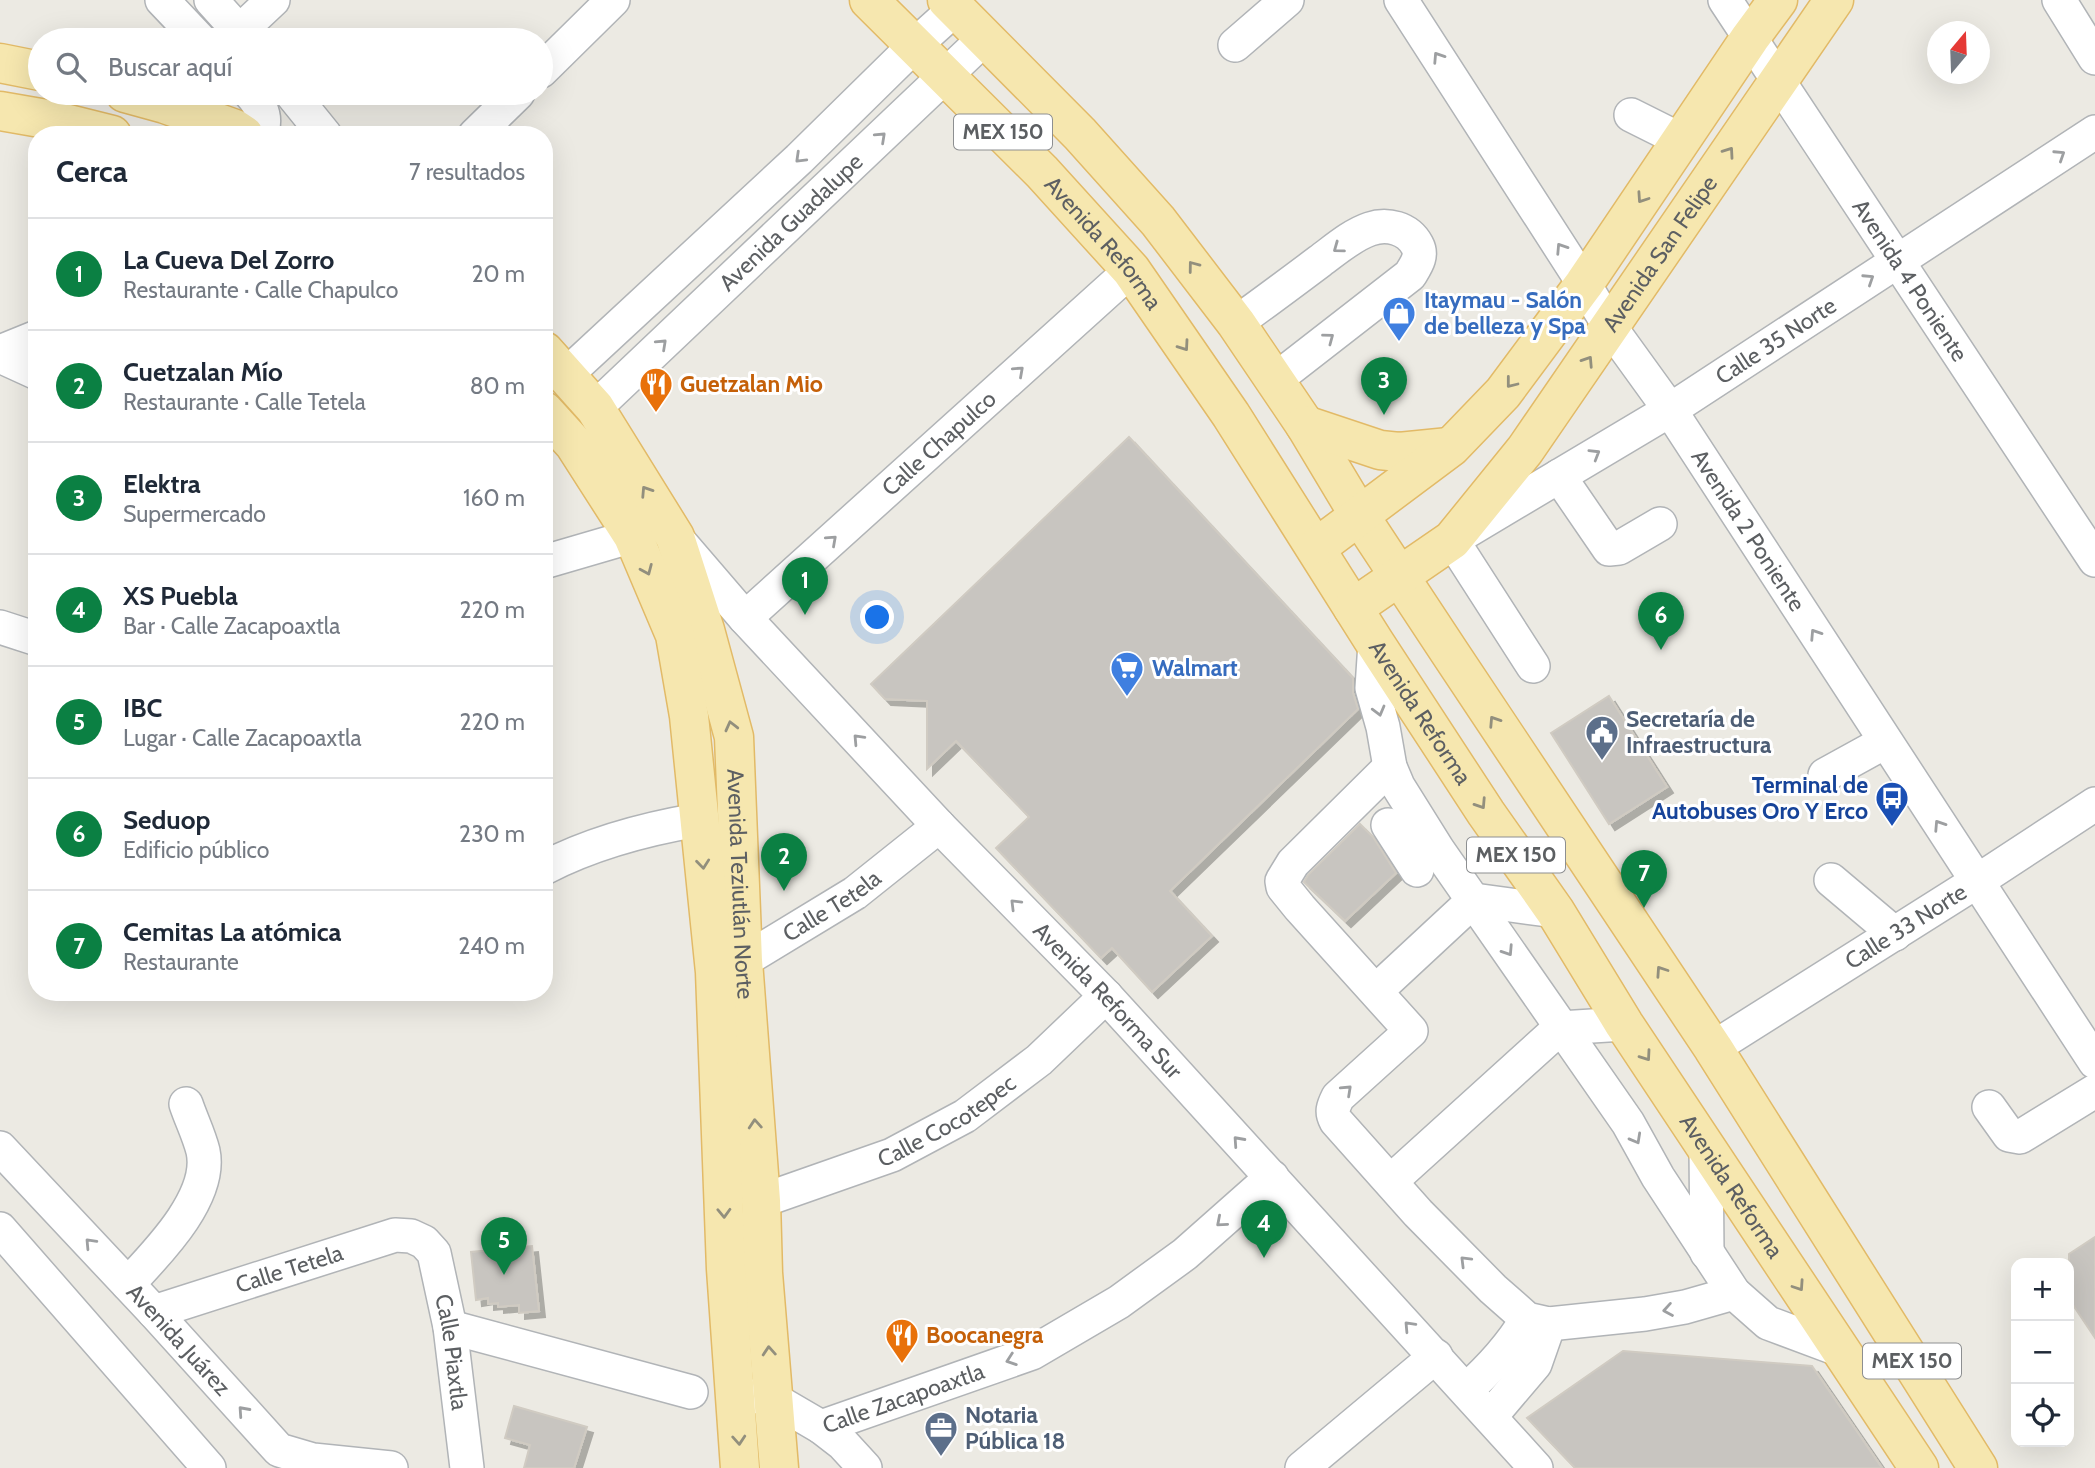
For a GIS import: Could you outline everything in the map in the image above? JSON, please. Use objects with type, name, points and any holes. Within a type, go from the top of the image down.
[{"type":"main road","name":"Avenida Reforma","points":[[869,0],[1042,172],[1131,270],[1231,415],[1486,813],[1561,920],[1624,1024],[1919,1468]]},
{"type":"main road","name":"Avenida San Felipe","points":[[1316,548],[1451,447],[1503,393],[1584,284],[1778,0]]},
{"type":"main road","name":"Avenida San Felipe","points":[[1353,608],[1452,540],[1525,450],[1834,0]]},
{"type":"main road","name":"MEX 150","points":[[951,4],[1080,134],[1158,221],[1236,323],[1305,425],[1399,576],[1713,1048],[1978,1468]]},
{"type":"main road","points":[[0,64],[28,69]]},
{"type":"main road","points":[[168,105],[227,126]]},
{"type":"main road","points":[[0,111],[76,126]]},
{"type":"main road","name":"Avenida Teziutlán Norte","points":[[556,363],[595,408],[675,537],[705,630],[734,737],[726,1269],[740,1468]]},
{"type":"main road","name":"Avenida Teziutlán Norte","points":[[553,421],[573,444],[633,536],[675,635],[689,716],[698,820],[729,966],[761,1201],[763,1273],[779,1468]]},
{"type":"main road","points":[[1305,425],[1380,450],[1399,452],[1451,447]]},
{"type":"main road","points":[[1561,920],[1612,899]]},
{"type":"street","points":[[162,0],[189,28]]},
{"type":"street","points":[[211,0],[236,28]]},
{"type":"street","points":[[250,28],[273,0]]},
{"type":"street","points":[[553,59],[613,0]]},
{"type":"street","points":[[1235,45],[1287,0]]},
{"type":"street","name":"Avenida 2 Poniente","points":[[1401,0],[1610,327],[1670,410],[2095,1062]]},
{"type":"street","name":"Avenida 4 Poniente","points":[[1725,0],[2095,560]]},
{"type":"street","points":[[2059,0],[2095,58]]},
{"type":"street","name":"Avenida Guadalupe","points":[[556,363],[799,159],[915,45],[951,4]]},
{"type":"street","name":"Avenida Guadalupe","points":[[595,408],[986,37]]},
{"type":"street","points":[[259,105],[264,126]]},
{"type":"street","points":[[300,105],[318,126]]},
{"type":"street","points":[[484,126],[506,105]]},
{"type":"street","points":[[1631,115],[1681,140]]},
{"type":"street","name":"Calle 35 Norte","points":[[1452,540],[1670,410],[2095,132]]},
{"type":"street","points":[[1236,323],[1348,241],[1369,229],[1384,226],[1400,228],[1413,238],[1419,248],[1419,261],[1410,275],[1275,380]]},
{"type":"street","name":"Calle Chapulco","points":[[746,618],[1131,270]]},
{"type":"street","points":[[0,354],[28,341]]},
{"type":"street","points":[[0,354],[28,368]]},
{"type":"street","points":[[1559,475],[1609,549],[1619,548],[1660,524]]},
{"type":"street","points":[[553,559],[633,536]]},
{"type":"street","name":"Avenida Reforma Sur","points":[[675,537],[746,618],[939,826],[1106,996],[1536,1468]]},
{"type":"street","points":[[1452,540],[1533,666]]},
{"type":"street","points":[[0,626],[28,636]]},
{"type":"street","points":[[1375,643],[1373,688],[1390,767],[1416,816],[1628,1123],[1658,1177],[1734,1293],[1768,1323],[1843,1351]]},
{"type":"street","points":[[1825,775],[1885,742]]},
{"type":"street","points":[[1390,767],[1293,863],[1282,881],[1283,887],[1300,908],[1411,1031],[1338,1097],[1332,1115],[1344,1132],[1423,1219],[1493,1289],[1538,1321],[1645,1314],[1685,1307],[1734,1293]]},
{"type":"street","name":"Calle 33 Norte","points":[[1713,1048],[2095,804]]},
{"type":"street","points":[[553,865],[597,845],[632,834],[698,820]]},
{"type":"street","points":[[1388,825],[1418,870]]},
{"type":"street","name":"Calle Tetela","points":[[729,966],[855,893],[939,826]]},
{"type":"street","points":[[1831,880],[1895,934]]},
{"type":"street","points":[[1474,900],[1561,920]]},
{"type":"street","points":[[1376,991],[1474,900]]},
{"type":"street","name":"Calle Cocotepec","points":[[761,1201],[892,1155],[965,1116],[1039,1060],[1106,996]]},
{"type":"street","points":[[1391,1181],[1560,1028],[1624,1024]]},
{"type":"street","points":[[1989,1107],[2009,1135],[2020,1137],[2095,1091]]},
{"type":"street","points":[[128,1284],[168,1242],[200,1189],[204,1153],[186,1104]]},
{"type":"street","points":[[1706,1146],[1707,1253]]},
{"type":"street","name":"Avenida Juárez","points":[[0,1148],[153,1312],[267,1459],[313,1460],[391,1468]]},
{"type":"street","name":"Calle Zacapoaxtla","points":[[736,1394],[773,1399],[821,1427],[1032,1353],[1130,1294],[1185,1254],[1272,1177]]},
{"type":"street","points":[[0,1229],[209,1468]]},
{"type":"street","name":"Calle Tetela","points":[[153,1312],[395,1235],[411,1236],[424,1242]]},
{"type":"street","name":"Calle Piaxtla","points":[[424,1242],[434,1254],[450,1327],[467,1468]]},
{"type":"street","points":[[1466,1390],[1538,1321]]},
{"type":"street","points":[[1490,1417],[1535,1364],[1538,1321]]},
{"type":"street","points":[[450,1327],[691,1392]]},
{"type":"street","points":[[1302,1468],[1436,1356]]},
{"type":"street","points":[[821,1427],[843,1444],[865,1468]]},
{"type":"building","name":"Walmart","points":[[1129,437],[1353,678],[1353,693],[1358,709],[1170,891],[1212,936],[1152,992],[1112,948],[1101,958],[996,848],[1029,817],[956,741],[927,769],[927,701],[885,699],[871,684]]},
{"type":"building","points":[[1609,696],[1667,787],[1609,824],[1551,733]]},
{"type":"building","points":[[1360,824],[1373,837],[1396,873],[1345,921],[1304,882]]},
{"type":"building","points":[[2095,1237],[2095,1338],[2074,1306],[2074,1258],[2069,1258],[2069,1254]]},
{"type":"building","points":[[532,1246],[539,1311],[519,1313],[519,1305],[498,1307],[498,1303],[488,1304],[488,1298],[476,1300],[471,1252]]},
{"type":"building","points":[[1623,1351],[1812,1366],[1882,1468],[1575,1468],[1527,1418]]},
{"type":"building","points":[[514,1406],[587,1427],[574,1468],[524,1468],[530,1445],[505,1438]]},
{"type":"place","name":"Itaymau - Salón de belleza y Spa","points":[[1399,343]]},
{"type":"place","name":"Guetzalan Mio","points":[[656,414]]},
{"type":"place","name":"Elektra","points":[[1384,415]]},
{"type":"place","name":"La Cueva Del Zorro","points":[[805,615]]},
{"type":"place","name":"Seduop","points":[[1661,650]]},
{"type":"place","name":"Walmart","points":[[1127,698]]},
{"type":"place","name":"Secretaría de Infraestructura","points":[[1602,762]]},
{"type":"place","name":"Terminal de Autobuses Oro Y Erco","points":[[1892,828]]},
{"type":"place","name":"Cuetzalan Mío","points":[[784,891]]},
{"type":"place","name":"Cemitas La atómica","points":[[1644,908]]},
{"type":"place","name":"XS Puebla","points":[[1264,1258]]},
{"type":"place","name":"IBC","points":[[504,1275]]},
{"type":"place","name":"Boocanegra","points":[[902,1365]]},
{"type":"place","name":"Notaria Pública 18","points":[[941,1458]]}]
